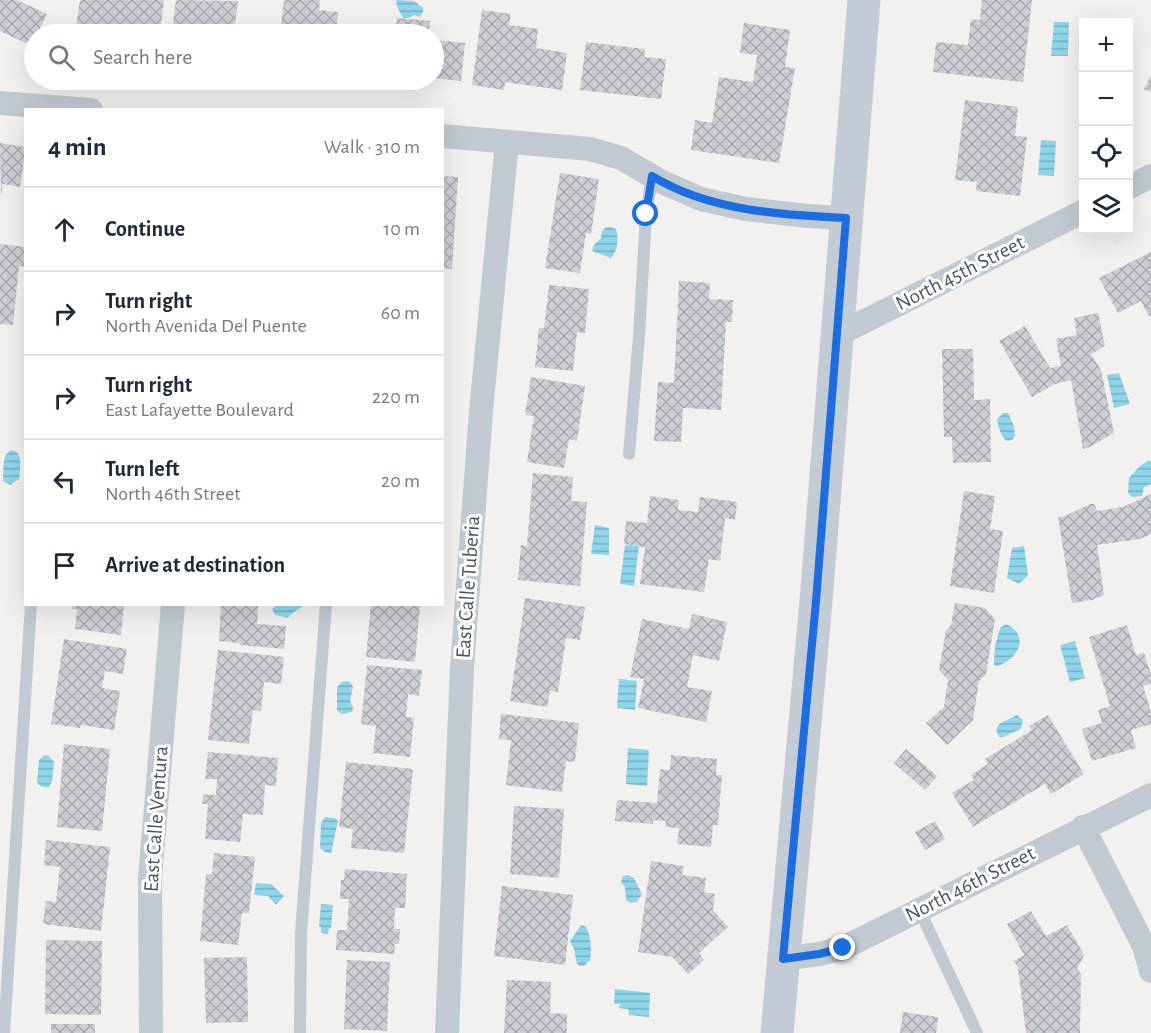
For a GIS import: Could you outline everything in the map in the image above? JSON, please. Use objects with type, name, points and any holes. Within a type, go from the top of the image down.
[{"type":"street","points":[[777,1033],[816,601],[864,0]]},
{"type":"street","points":[[0,103],[63,108]]},
{"type":"street","points":[[444,136],[590,149],[621,158],[700,199],[747,209],[846,218]]},
{"type":"street","name":"East Calle Tuberia","points":[[447,1033],[462,668],[481,411],[507,142]]},
{"type":"street","points":[[1133,185],[1151,176]]},
{"type":"street","name":"North 45th Street","points":[[837,336],[1079,213]]},
{"type":"street","name":"East Calle Ventura","points":[[151,1033],[150,878],[173,606]]},
{"type":"street","name":"North 46th Street","points":[[783,959],[843,948],[1151,795]]},
{"type":"street","points":[[1083,827],[1144,946],[1151,971]]},
{"type":"lane","points":[[629,454],[646,214],[652,176]]},
{"type":"lane","points":[[4,1033],[31,606]]},
{"type":"lane","points":[[300,1033],[301,933],[326,606]]},
{"type":"lane","points":[[919,909],[977,1033]]},
{"type":"water","points":[[396,0],[414,1],[423,8],[423,12],[419,17],[415,15],[404,18],[398,9]]},
{"type":"water","points":[[1054,22],[1069,22],[1068,56],[1051,56]]},
{"type":"water","points":[[1041,140],[1056,141],[1054,176],[1038,175]]},
{"type":"water","points":[[610,227],[616,229],[617,236],[616,248],[611,258],[592,251],[601,238],[602,231]]},
{"type":"water","points":[[1119,373],[1130,404],[1114,408],[1107,375]]},
{"type":"water","points":[[1003,413],[1008,413],[1014,426],[1015,436],[1012,440],[1007,441],[1000,431],[997,419]]},
{"type":"water","points":[[11,450],[17,452],[20,465],[19,479],[10,485],[3,481],[3,468],[4,460]]},
{"type":"water","points":[[1148,461],[1151,462],[1151,484],[1144,487],[1142,496],[1132,497],[1128,493],[1129,478]]},
{"type":"water","points":[[595,525],[609,528],[609,555],[591,554]]},
{"type":"water","points":[[625,545],[639,546],[634,586],[620,584]]},
{"type":"water","points":[[1024,546],[1028,575],[1019,584],[1007,578],[1012,548]]},
{"type":"water","points":[[276,606],[302,606],[288,618],[275,615],[272,609]]},
{"type":"water","points":[[1006,624],[1018,634],[1019,647],[1011,658],[997,666],[994,665],[995,646],[1000,628]]},
{"type":"water","points":[[1075,641],[1085,678],[1070,682],[1060,645]]},
{"type":"water","points":[[619,679],[637,681],[635,710],[617,708]]},
{"type":"water","points":[[347,681],[353,687],[350,701],[353,708],[352,712],[341,714],[337,710],[337,687]]},
{"type":"water","points":[[1017,715],[1023,720],[1021,729],[999,737],[996,730],[999,724]]},
{"type":"water","points":[[628,748],[649,750],[647,786],[626,784]]},
{"type":"water","points":[[45,755],[54,762],[49,787],[41,786],[37,782],[39,760]]},
{"type":"water","points":[[325,817],[335,818],[338,821],[331,853],[320,848],[321,823]]},
{"type":"water","points":[[628,875],[634,878],[642,894],[637,902],[631,903],[626,900],[625,887],[621,882],[623,876]]},
{"type":"water","points":[[256,883],[271,884],[284,896],[276,905],[268,896],[254,895]]},
{"type":"water","points":[[321,904],[333,905],[331,928],[328,934],[321,933],[319,926]]},
{"type":"water","points":[[582,925],[586,927],[589,935],[591,952],[590,960],[584,966],[580,966],[577,964],[570,941]]},
{"type":"water","points":[[615,989],[650,993],[649,1017],[629,1015],[628,1009],[619,1008],[620,1004],[614,1004]]},
{"type":"building","points":[[0,0],[17,0],[47,14],[42,24],[24,24],[24,42],[0,31]]},
{"type":"building","points":[[80,0],[164,0],[161,24],[76,24]]},
{"type":"building","points":[[176,0],[238,1],[235,24],[173,24]]},
{"type":"building","points":[[284,0],[320,0],[319,10],[338,12],[337,24],[281,24]]},
{"type":"building","points":[[982,0],[1032,0],[1023,82],[933,72],[936,42],[968,45],[971,19],[980,20]]},
{"type":"building","points":[[482,10],[511,14],[509,25],[538,29],[536,48],[567,53],[562,90],[505,82],[504,90],[472,85]]},
{"type":"building","points":[[397,18],[430,21],[430,24],[396,24]]},
{"type":"building","points":[[744,23],[790,30],[785,67],[795,68],[779,163],[691,150],[695,120],[712,123],[719,77],[753,82],[757,55],[740,53]]},
{"type":"building","points":[[444,41],[465,43],[461,81],[444,79]]},
{"type":"building","points":[[586,42],[645,49],[644,57],[666,59],[661,99],[580,90]]},
{"type":"building","points":[[1151,75],[1151,92],[1144,89]]},
{"type":"building","points":[[965,100],[1018,107],[1015,136],[1027,137],[1020,196],[976,191],[977,182],[955,180]]},
{"type":"building","points":[[0,143],[24,147],[20,187],[3,184],[1,196]]},
{"type":"building","points":[[560,173],[599,179],[591,234],[586,233],[580,273],[545,268]]},
{"type":"building","points":[[444,176],[458,177],[452,269],[444,268]]},
{"type":"building","points":[[0,244],[24,247],[24,267],[19,266],[13,325],[0,324]]},
{"type":"building","points":[[1151,252],[1151,317],[1141,301],[1118,313],[1099,278]]},
{"type":"building","points":[[679,281],[710,283],[709,299],[733,300],[732,322],[726,322],[721,410],[683,408],[681,442],[654,441],[658,382],[674,383]]},
{"type":"building","points":[[549,285],[589,289],[585,333],[577,332],[573,371],[535,367],[539,328],[544,328]]},
{"type":"building","points":[[1098,313],[1105,346],[1091,354],[1101,370],[1114,433],[1083,449],[1071,380],[1055,384],[1032,397],[999,341],[1025,326],[1050,368],[1061,366],[1056,339],[1077,335],[1074,318]]},
{"type":"building","points":[[942,349],[973,349],[974,400],[990,399],[991,462],[953,463],[952,437],[944,437]]},
{"type":"building","points":[[531,377],[585,386],[577,441],[569,439],[564,468],[527,462],[534,416],[525,415]]},
{"type":"building","points":[[533,473],[573,477],[571,501],[587,502],[580,586],[518,580],[521,545],[527,546]]},
{"type":"building","points":[[964,491],[995,496],[990,529],[1003,531],[994,593],[950,586]]},
{"type":"building","points":[[1151,494],[1151,534],[1140,539],[1097,545],[1104,595],[1092,600],[1072,603],[1058,517],[1090,504],[1094,504],[1097,511],[1123,507]]},
{"type":"building","points":[[650,496],[679,500],[678,510],[698,512],[700,497],[737,502],[735,520],[725,518],[720,561],[709,559],[704,592],[640,584],[645,547],[624,544],[626,521],[647,523]]},
{"type":"building","points":[[525,598],[585,607],[580,640],[566,638],[558,692],[550,691],[547,707],[510,701]]},
{"type":"building","points":[[955,603],[985,608],[995,619],[986,674],[979,681],[973,720],[947,745],[926,723],[944,707],[948,680],[939,670],[946,630],[951,625]]},
{"type":"building","points":[[72,606],[124,606],[121,635],[75,629],[77,609],[72,609]]},
{"type":"building","points":[[221,606],[258,606],[257,624],[286,626],[284,649],[219,641]]},
{"type":"building","points":[[371,606],[420,606],[415,662],[366,657]]},
{"type":"building","points":[[692,614],[727,622],[719,661],[693,655],[687,687],[712,691],[706,722],[638,708],[644,679],[630,677],[642,619],[689,629]]},
{"type":"building","points":[[1127,625],[1136,655],[1144,653],[1151,674],[1151,684],[1143,686],[1151,712],[1151,724],[1131,730],[1136,748],[1092,761],[1082,729],[1102,723],[1098,710],[1110,706],[1089,637]]},
{"type":"building","points":[[64,639],[127,649],[123,674],[105,671],[102,688],[120,691],[114,730],[81,725],[80,728],[51,724]]},
{"type":"building","points":[[218,650],[284,657],[281,684],[264,682],[261,711],[253,710],[249,744],[208,740]]},
{"type":"building","points":[[367,665],[422,670],[419,696],[408,694],[406,717],[414,718],[410,757],[373,753],[376,726],[361,724]]},
{"type":"building","points":[[501,714],[579,723],[575,762],[566,761],[562,792],[506,785],[511,740],[499,739]]},
{"type":"building","points":[[1048,715],[1084,774],[1051,794],[1045,784],[973,827],[952,793],[974,780],[971,775],[988,764],[985,759],[1032,730],[1029,726]]},
{"type":"building","points":[[64,744],[110,749],[102,831],[57,827]]},
{"type":"building","points":[[906,749],[937,776],[925,790],[894,763]]},
{"type":"building","points":[[208,752],[278,758],[276,786],[265,785],[263,815],[243,814],[240,842],[205,839],[208,804],[202,804],[203,794],[216,795],[217,779],[205,779]]},
{"type":"building","points":[[671,755],[717,759],[716,775],[722,775],[718,825],[713,825],[711,847],[677,844],[679,828],[665,827],[666,821],[653,820],[653,824],[615,821],[617,800],[657,803],[660,769],[670,770]]},
{"type":"building","points":[[346,762],[413,769],[404,853],[351,848],[353,829],[339,827]]},
{"type":"building","points":[[514,806],[564,809],[559,878],[510,874]]},
{"type":"building","points":[[935,821],[945,839],[925,850],[915,832]]},
{"type":"building","points":[[46,840],[110,847],[101,931],[43,924],[46,901],[56,902],[60,867],[44,865]]},
{"type":"building","points":[[214,853],[255,857],[249,913],[242,913],[238,945],[200,941],[206,874],[212,874]]},
{"type":"building","points":[[651,861],[684,866],[682,875],[706,878],[704,892],[715,894],[713,910],[728,927],[699,953],[704,960],[688,974],[672,957],[638,952]]},
{"type":"building","points":[[345,869],[407,874],[405,908],[395,908],[394,929],[400,929],[399,944],[395,944],[394,954],[336,950],[337,930],[347,930],[349,899],[340,899],[341,880],[344,880]]},
{"type":"building","points":[[502,886],[573,895],[565,965],[494,956]]},
{"type":"building","points":[[1031,911],[1046,936],[1067,925],[1084,955],[1077,969],[1081,974],[1080,1033],[1026,1033],[1018,968],[1014,961],[1024,955],[1007,924]]},
{"type":"building","points":[[46,940],[102,941],[101,1015],[45,1014]]},
{"type":"building","points":[[247,957],[248,1022],[206,1023],[204,958]]},
{"type":"building","points":[[347,960],[390,962],[387,1031],[344,1029]]},
{"type":"building","points":[[507,980],[551,982],[550,1013],[567,1014],[567,1033],[504,1033]]},
{"type":"building","points":[[903,1012],[938,1017],[936,1033],[900,1033]]},
{"type":"building","points":[[51,1024],[95,1024],[95,1033],[51,1033]]},
{"type":"route","points":[[646,214],[652,176],[700,199],[747,209],[846,218],[816,601],[783,959],[843,948]]}]
